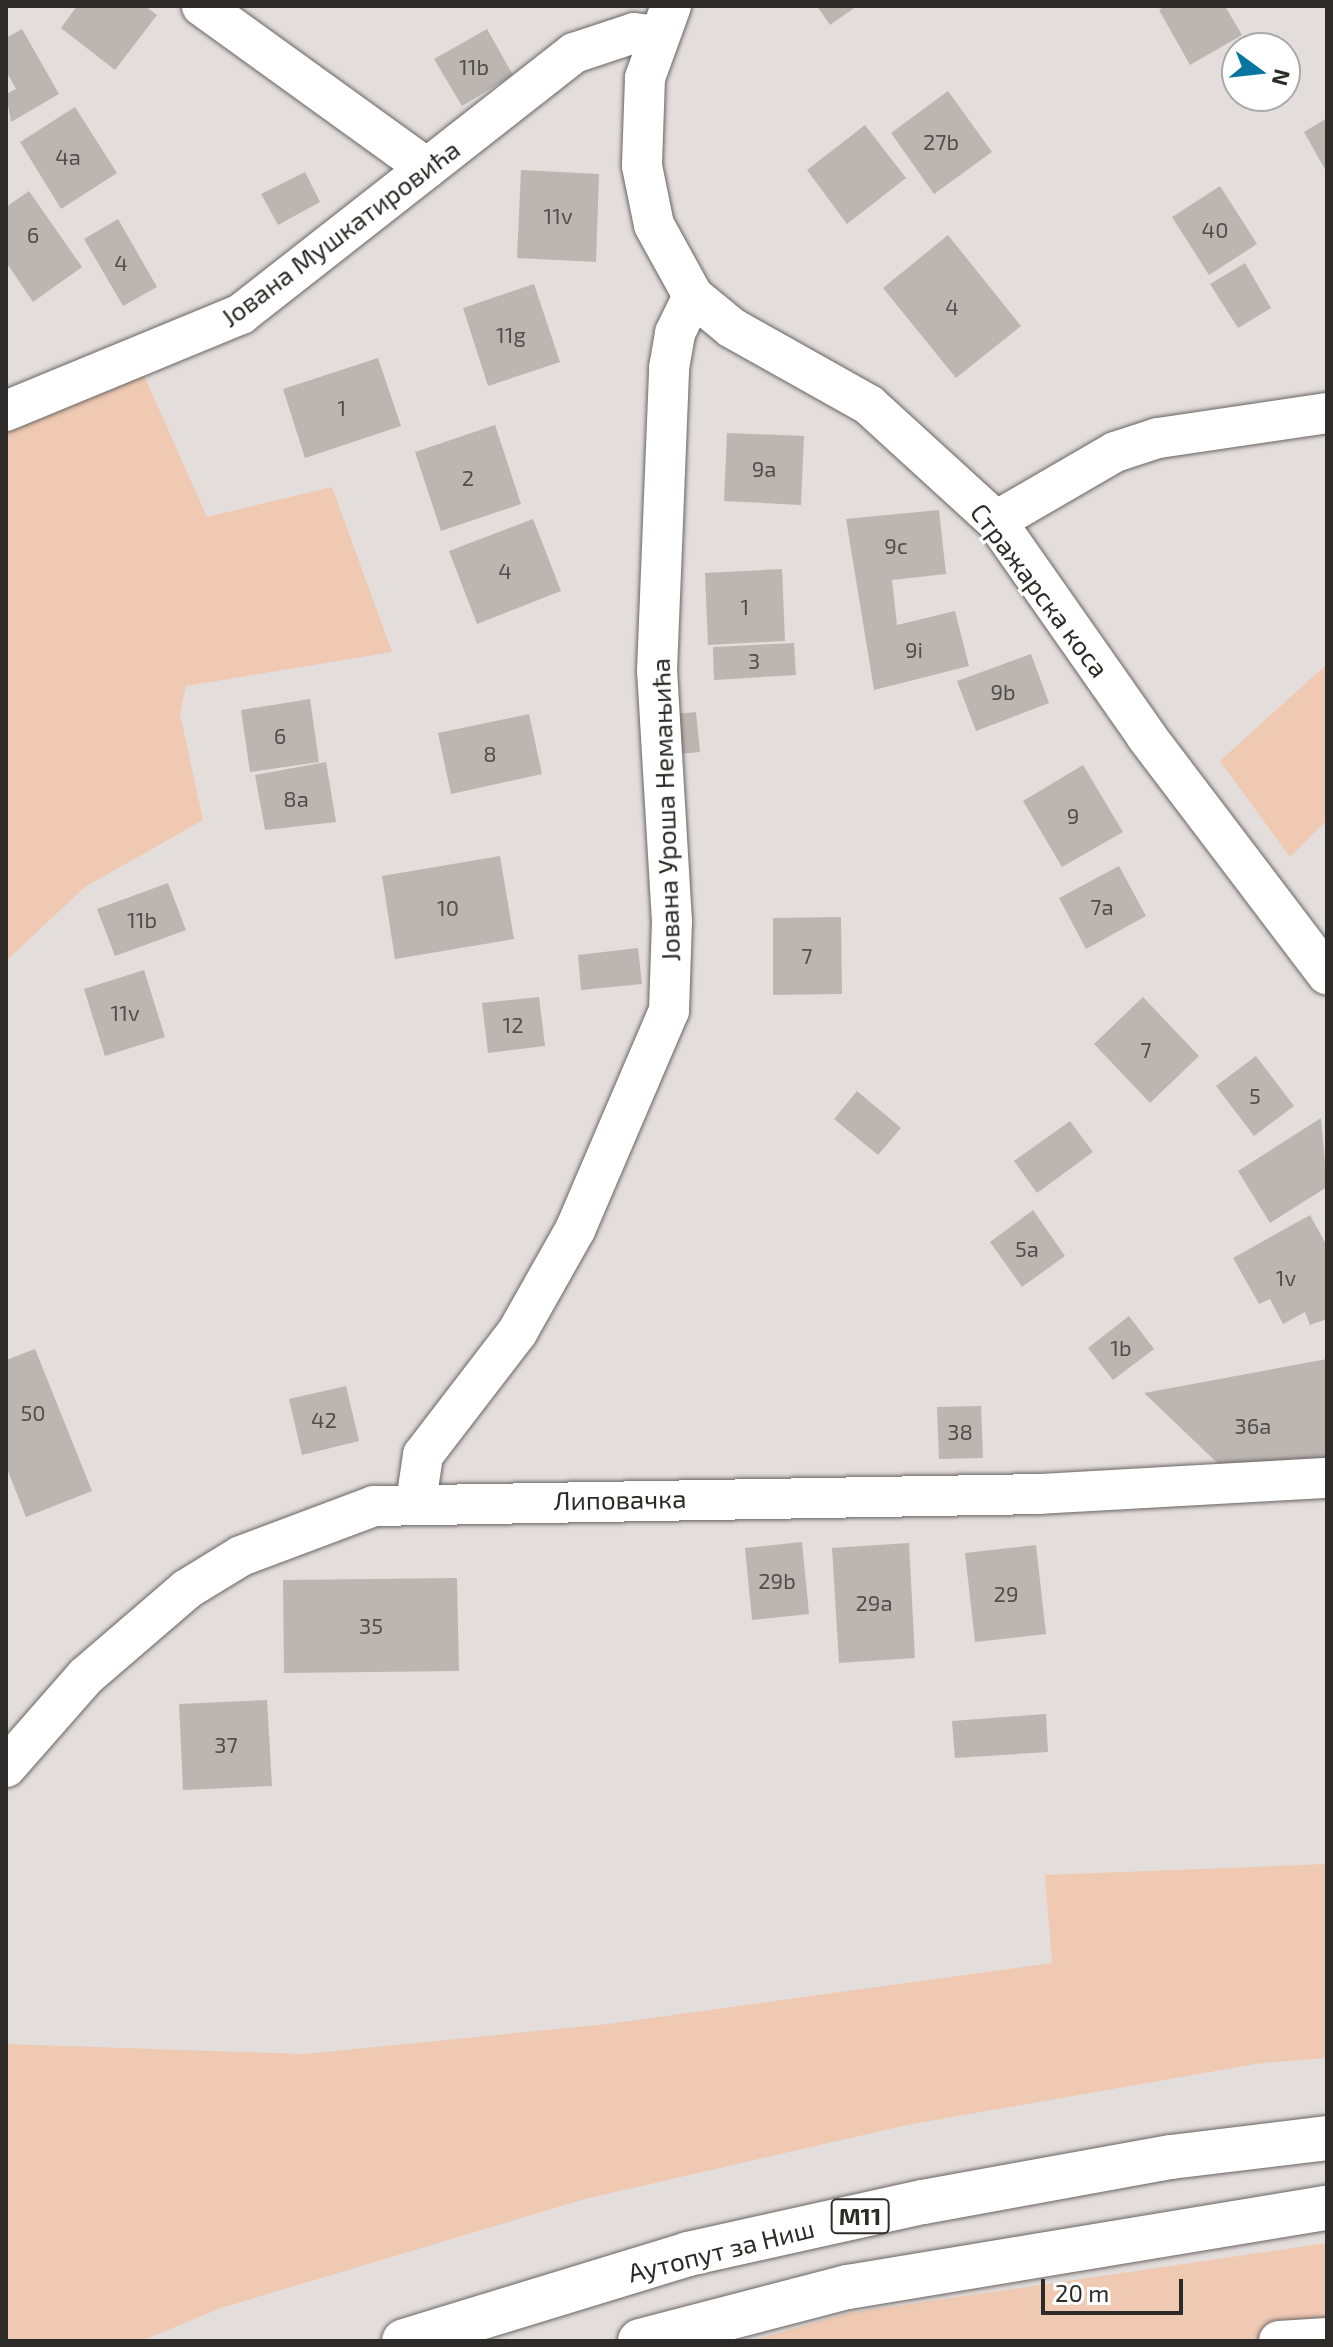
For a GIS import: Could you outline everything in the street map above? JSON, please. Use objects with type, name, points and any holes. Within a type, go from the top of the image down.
[{"type":"highway","name":"Аутопут за Ниш","points":[[404,2341],[688,2254],[923,2202],[1171,2157],[1327,2138]]},
{"type":"highway","points":[[640,2341],[848,2287],[1327,2208]]},
{"type":"street","points":[[202,6],[427,168]]},
{"type":"street","name":"Јована Мушкатировића","points":[[6,411],[241,314],[574,53],[664,21]]},
{"type":"street","name":"Стражарска коса","points":[[664,21],[640,130],[647,202],[693,296],[732,328],[869,405],[996,521],[1147,737],[1327,974]]},
{"type":"street","name":"Јована Уроша Немањића","points":[[416,1502],[423,1455],[518,1331],[575,1230],[669,1011],[672,922],[657,671],[669,368],[675,333],[693,296]]},
{"type":"street","points":[[996,521],[1143,442],[1327,413]]},
{"type":"street","name":"Липовачка","points":[[6,1767],[86,1676],[187,1589],[330,1519],[416,1502],[1039,1494],[1327,1478]]},
{"type":"street","points":[[1279,2341],[1327,2338]]},
{"type":"shaded area","points":[[138,362],[207,517],[332,487],[392,652],[186,686],[180,714],[203,820],[85,887],[6,961],[6,411]]},
{"type":"shaded area","points":[[1327,664],[1327,820],[1290,857],[1220,761]]},
{"type":"shaded area","points":[[1327,1864],[1327,2058],[1261,2063],[907,2125],[585,2199],[221,2308],[141,2341],[6,2341],[6,2044],[304,2054],[608,2024],[1052,1963],[1045,1875]]},
{"type":"shaded area","points":[[1327,2243],[1327,2341],[750,2341],[849,2313]]},
{"type":"building","points":[[77,6],[145,6],[157,15],[115,70],[61,28]]},
{"type":"building","points":[[817,6],[857,6],[830,25]]},
{"type":"building","points":[[1165,6],[1225,6],[1240,32],[1221,32],[1221,47],[1190,65],[1159,10]]},
{"type":"building","points":[[22,29],[59,94],[11,122],[6,94],[16,89],[6,71],[6,38]]},
{"type":"building","points":[[487,29],[513,75],[462,106],[434,59]]},
{"type":"building","points":[[948,91],[992,152],[934,194],[891,133]]},
{"type":"building","points":[[75,107],[117,173],[61,209],[20,142]]},
{"type":"building","points":[[1327,118],[1327,173],[1304,132]]},
{"type":"building","points":[[865,125],[906,178],[847,224],[807,170]]},
{"type":"building","points":[[521,170],[599,174],[596,262],[517,258]]},
{"type":"building","points":[[305,172],[320,202],[278,225],[261,194]]},
{"type":"building","points":[[1220,186],[1257,244],[1209,275],[1172,217]]},
{"type":"building","points":[[29,191],[82,267],[33,302],[6,262],[6,207]]},
{"type":"building","points":[[118,219],[157,287],[123,306],[84,239]]},
{"type":"building","points":[[948,235],[1021,326],[956,378],[883,288]]},
{"type":"building","points":[[1245,263],[1271,308],[1238,328],[1210,284]]},
{"type":"building","points":[[534,284],[560,362],[488,386],[463,308]]},
{"type":"building","points":[[378,358],[401,426],[305,458],[283,389]]},
{"type":"building","points":[[495,425],[521,504],[441,531],[415,452]]},
{"type":"building","points":[[727,433],[804,436],[801,505],[724,501]]},
{"type":"building","points":[[939,510],[946,574],[892,580],[897,625],[955,611],[969,666],[874,690],[846,519]]},
{"type":"building","points":[[533,519],[561,591],[477,624],[449,551]]},
{"type":"building","points":[[782,569],[785,641],[708,645],[705,573]]},
{"type":"building","points":[[794,643],[796,675],[714,680],[713,647]]},
{"type":"building","points":[[1031,654],[1049,703],[976,731],[957,681]]},
{"type":"building","points":[[310,699],[319,762],[250,772],[241,710]]},
{"type":"building","points":[[696,712],[700,752],[668,755],[664,715]]},
{"type":"building","points":[[529,714],[542,774],[451,794],[438,733]]},
{"type":"building","points":[[326,762],[336,822],[265,830],[255,775]]},
{"type":"building","points":[[1083,765],[1123,832],[1062,867],[1023,801]]},
{"type":"building","points":[[500,856],[514,939],[395,959],[382,876]]},
{"type":"building","points":[[1119,866],[1146,916],[1086,949],[1059,898]]},
{"type":"building","points":[[168,883],[186,930],[115,956],[97,909]]},
{"type":"building","points":[[841,917],[842,994],[773,995],[773,918]]},
{"type":"building","points":[[638,948],[642,984],[581,990],[578,955]]},
{"type":"building","points":[[144,970],[165,1037],[105,1056],[84,989]]},
{"type":"building","points":[[539,997],[545,1046],[488,1053],[482,1003]]},
{"type":"building","points":[[1143,997],[1199,1056],[1150,1103],[1094,1044]]},
{"type":"building","points":[[1256,1056],[1294,1106],[1254,1136],[1216,1086]]},
{"type":"building","points":[[857,1091],[901,1128],[878,1155],[834,1119]]},
{"type":"building","points":[[1321,1118],[1327,1187],[1270,1223],[1238,1171]]},
{"type":"building","points":[[1070,1121],[1093,1152],[1037,1193],[1014,1161]]},
{"type":"building","points":[[1033,1210],[1065,1256],[1022,1287],[990,1242]]},
{"type":"building","points":[[1310,1215],[1327,1246],[1327,1319],[1310,1325],[1305,1312],[1283,1324],[1270,1299],[1259,1304],[1233,1258]]},
{"type":"building","points":[[1129,1316],[1154,1349],[1113,1380],[1088,1348]]},
{"type":"building","points":[[35,1349],[92,1491],[26,1517],[6,1466],[6,1360]]},
{"type":"building","points":[[1327,1359],[1327,1459],[1229,1474],[1144,1393]]},
{"type":"building","points":[[346,1386],[359,1441],[302,1455],[289,1399]]},
{"type":"building","points":[[981,1406],[983,1458],[939,1459],[937,1407]]},
{"type":"building","points":[[802,1542],[809,1614],[752,1620],[745,1548]]},
{"type":"building","points":[[909,1543],[915,1658],[839,1663],[832,1548]]},
{"type":"building","points":[[1036,1545],[1046,1634],[975,1642],[965,1553]]},
{"type":"building","points":[[457,1578],[459,1671],[284,1673],[283,1580]]},
{"type":"building","points":[[267,1700],[272,1786],[183,1790],[179,1704]]},
{"type":"building","points":[[1046,1714],[1048,1752],[955,1758],[952,1721]]}]
